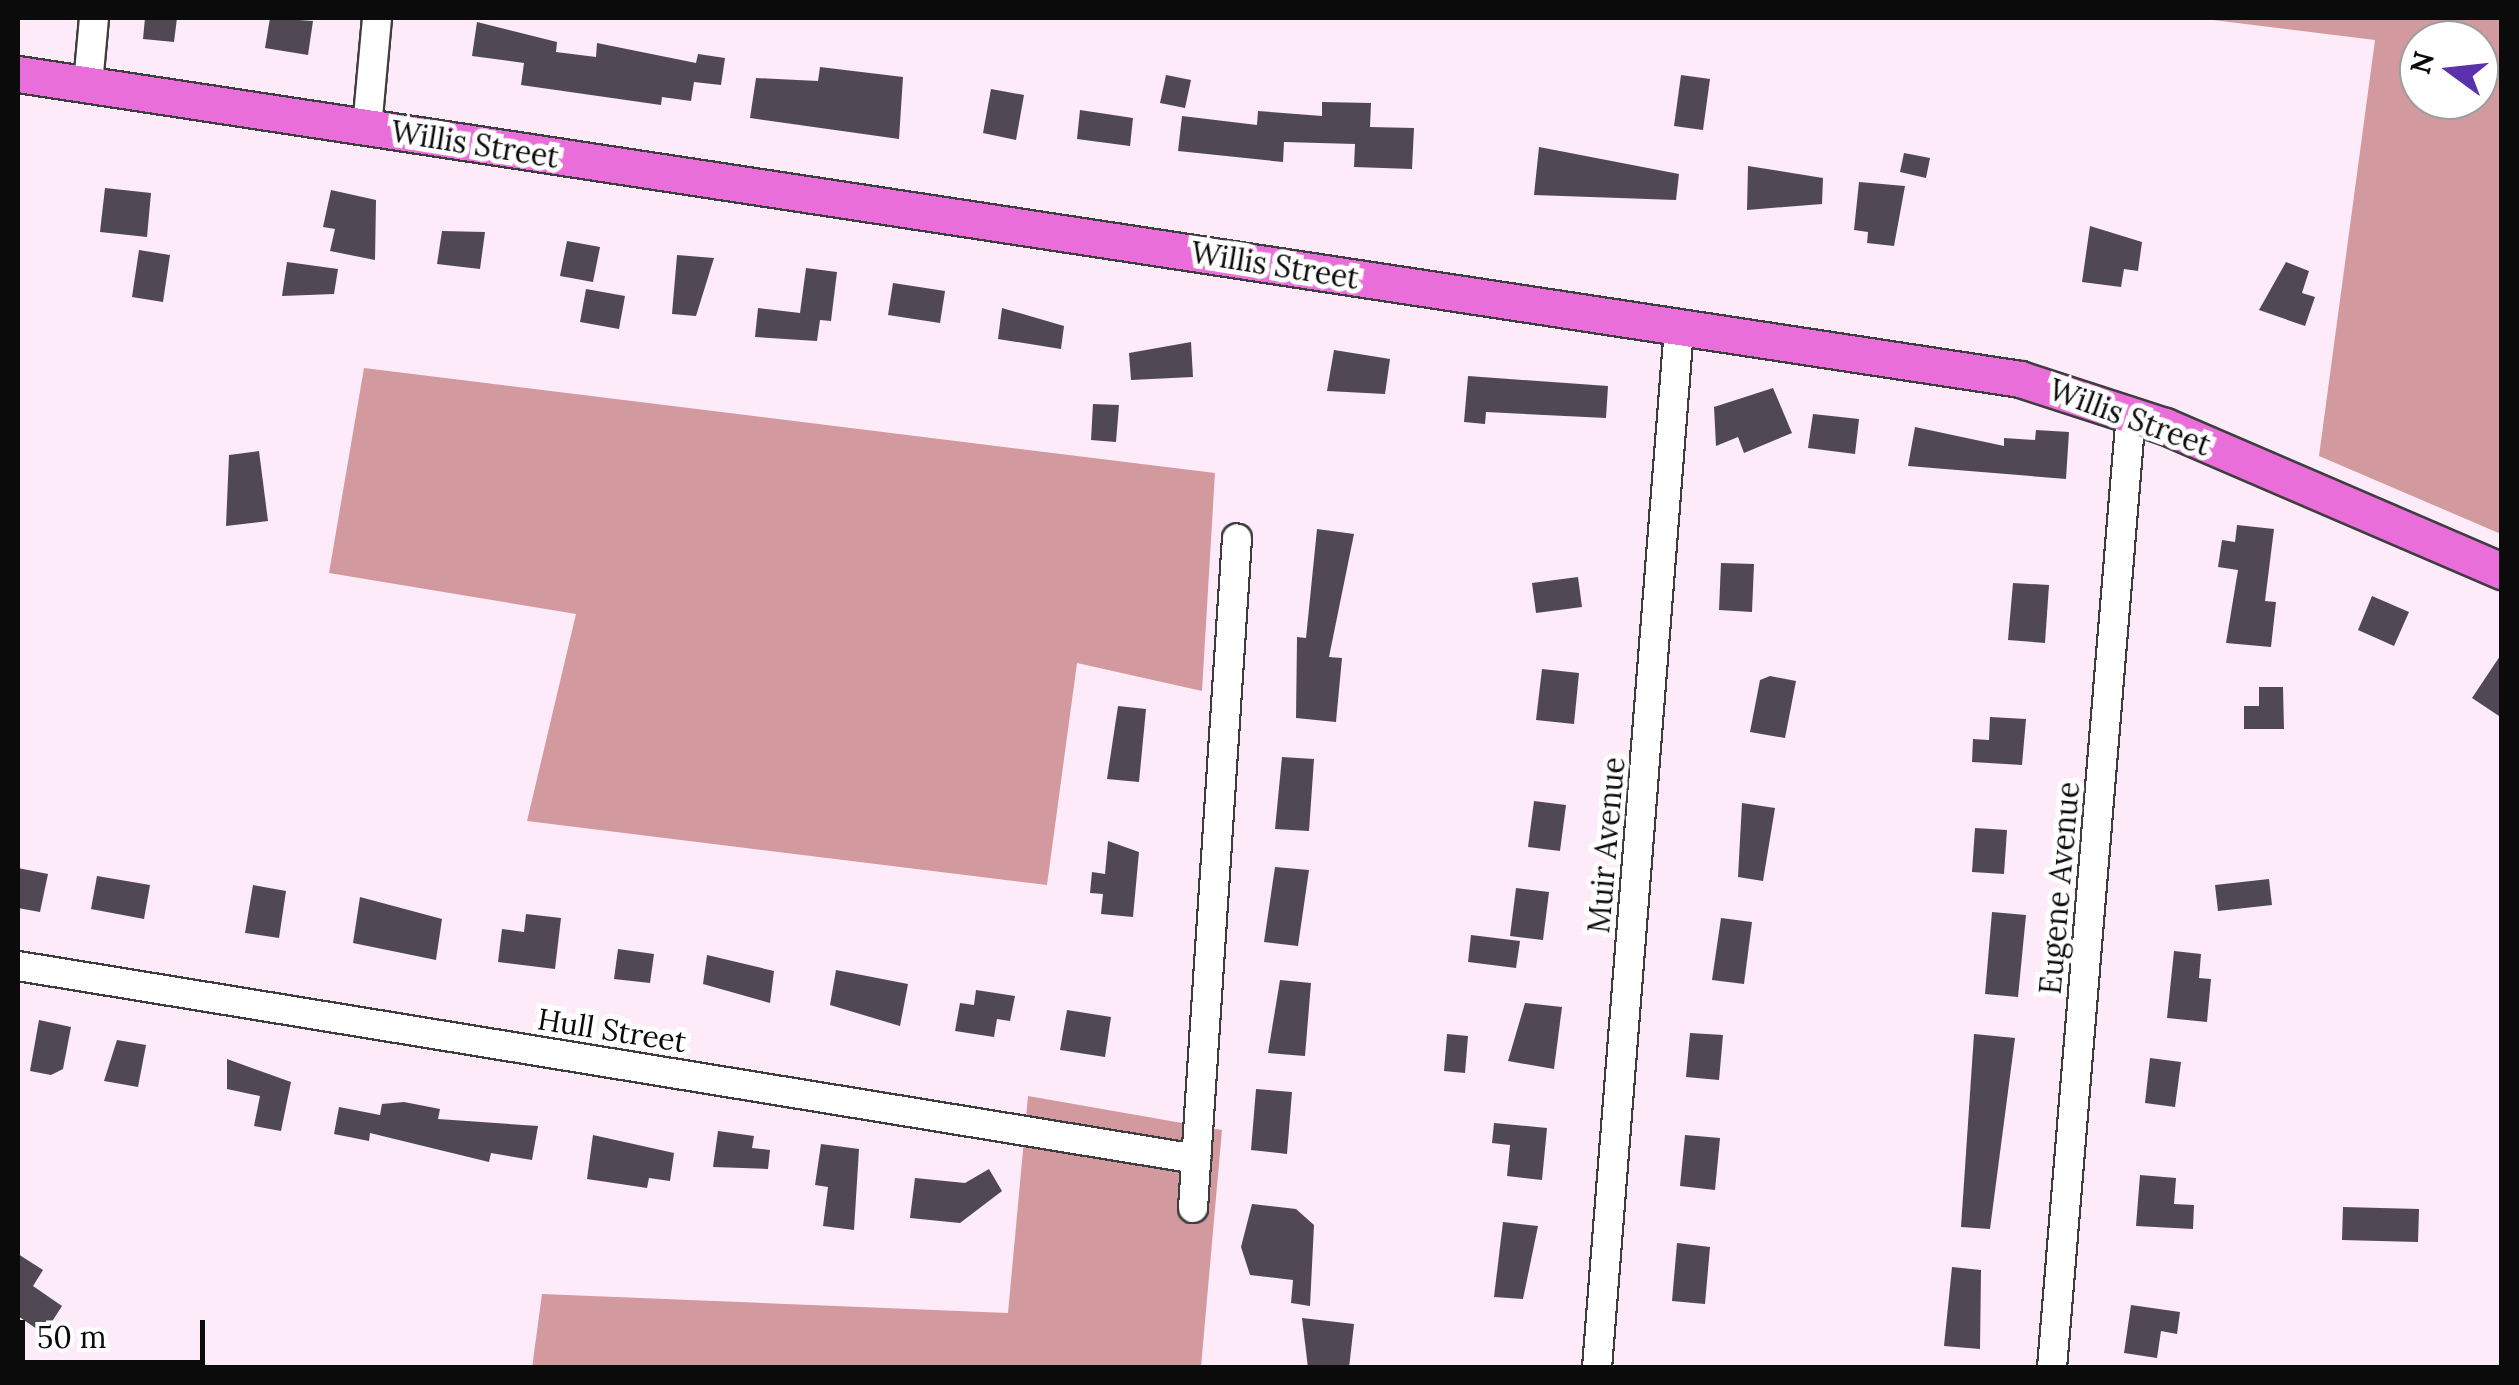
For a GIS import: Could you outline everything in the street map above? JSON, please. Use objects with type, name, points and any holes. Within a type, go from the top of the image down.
[{"type":"main road","name":"Willis Street","points":[[18,74],[1970,370],[2131,413],[2502,571]]},
{"type":"street","points":[[88,84],[94,18]]},
{"type":"street","points":[[367,128],[377,18]]},
{"type":"street","name":"Muir Avenue","points":[[1598,1368],[1680,328]]},
{"type":"street","name":"Eugene Avenue","points":[[2052,1368],[2131,413]]},
{"type":"street","points":[[1192,1208],[1237,538]]},
{"type":"street","name":"Hull Street","points":[[18,966],[1196,1158]]},
{"type":"shaded area","points":[[2197,18],[2501,18],[2501,534],[2319,456],[2375,40]]},
{"type":"shaded area","points":[[364,368],[1215,473],[1202,691],[1077,663],[1047,885],[527,821],[576,614],[329,573]]},
{"type":"shaded area","points":[[1028,1096],[1222,1130],[1201,1367],[532,1368],[542,1294],[1008,1313]]},
{"type":"building","points":[[145,18],[177,18],[174,42],[143,39]]},
{"type":"building","points":[[270,18],[313,21],[308,55],[265,48]]},
{"type":"building","points":[[477,22],[557,42],[556,52],[596,57],[597,43],[696,63],[698,54],[725,58],[721,85],[694,82],[691,101],[662,97],[661,105],[521,85],[524,63],[472,56]]},
{"type":"building","points":[[820,67],[903,77],[899,139],[750,118],[756,78],[818,81]]},
{"type":"building","points":[[1166,75],[1191,80],[1185,108],[1160,103]]},
{"type":"building","points":[[1681,75],[1710,79],[1703,130],[1674,126]]},
{"type":"building","points":[[991,89],[1024,95],[1016,140],[983,133]]},
{"type":"building","points":[[1322,102],[1371,103],[1370,127],[1414,128],[1412,169],[1354,167],[1355,144],[1284,142],[1283,162],[1178,151],[1182,116],[1257,125],[1258,111],[1322,116]]},
{"type":"building","points":[[1080,110],[1133,118],[1130,146],[1077,139]]},
{"type":"building","points":[[1539,147],[1679,174],[1676,200],[1534,195]]},
{"type":"building","points":[[1904,153],[1930,158],[1926,178],[1900,172]]},
{"type":"building","points":[[1748,166],[1823,178],[1822,204],[1747,210]]},
{"type":"building","points":[[1859,182],[1905,186],[1894,246],[1867,243],[1868,232],[1854,230]]},
{"type":"building","points":[[105,188],[151,193],[147,237],[100,232]]},
{"type":"building","points":[[331,190],[376,200],[375,260],[330,251],[335,229],[323,227]]},
{"type":"building","points":[[2090,226],[2142,242],[2138,271],[2124,269],[2121,287],[2082,282]]},
{"type":"building","points":[[442,231],[485,232],[480,269],[437,264]]},
{"type":"building","points":[[567,241],[600,247],[593,282],[560,276]]},
{"type":"building","points":[[139,250],[170,255],[163,302],[132,297]]},
{"type":"building","points":[[677,255],[714,258],[696,316],[672,314]]},
{"type":"building","points":[[287,262],[338,269],[334,294],[282,296]]},
{"type":"building","points":[[2286,262],[2309,271],[2302,293],[2315,297],[2305,326],[2259,310]]},
{"type":"building","points":[[806,268],[837,272],[831,321],[820,320],[817,341],[755,337],[758,308],[800,313]]},
{"type":"building","points":[[893,283],[945,291],[940,323],[888,315]]},
{"type":"building","points":[[586,289],[625,296],[619,329],[580,322]]},
{"type":"building","points":[[1002,308],[1064,326],[1061,349],[998,339]]},
{"type":"building","points":[[1191,342],[1193,377],[1131,380],[1129,353]]},
{"type":"building","points":[[1334,350],[1390,359],[1385,394],[1327,391]]},
{"type":"building","points":[[1468,376],[1608,386],[1606,418],[1486,412],[1485,424],[1464,422]]},
{"type":"building","points":[[1773,388],[1792,433],[1744,453],[1738,437],[1716,446],[1714,407]]},
{"type":"building","points":[[1093,404],[1119,405],[1116,442],[1091,440]]},
{"type":"building","points":[[1813,414],[1859,419],[1855,454],[1808,448]]},
{"type":"building","points":[[1915,427],[2004,446],[2004,438],[2035,440],[2036,430],[2069,432],[2066,479],[1908,466]]},
{"type":"building","points":[[259,451],[268,521],[226,526],[229,455]]},
{"type":"building","points":[[2237,525],[2274,529],[2265,601],[2276,602],[2271,647],[2226,643],[2238,570],[2218,567],[2222,540],[2235,542]]},
{"type":"building","points":[[1317,529],[1354,534],[1329,657],[1342,658],[1336,722],[1296,718],[1297,637],[1306,638]]},
{"type":"building","points":[[1721,563],[1754,564],[1752,612],[1719,610]]},
{"type":"building","points":[[1578,577],[1582,607],[1536,613],[1532,583]]},
{"type":"building","points":[[2013,583],[2049,585],[2045,643],[2008,640]]},
{"type":"building","points":[[2372,596],[2409,612],[2394,646],[2358,630]]},
{"type":"building","points":[[2502,653],[2502,718],[2472,698]]},
{"type":"building","points":[[1542,669],[1579,673],[1574,724],[1536,720]]},
{"type":"building","points":[[1770,676],[1796,681],[1785,738],[1750,732],[1760,680]]},
{"type":"building","points":[[2259,687],[2283,687],[2284,729],[2244,729],[2244,706],[2259,706]]},
{"type":"building","points":[[1118,706],[1146,709],[1139,782],[1107,779]]},
{"type":"building","points":[[1990,717],[2026,719],[2022,765],[1972,762],[1973,739],[1989,740]]},
{"type":"building","points":[[1282,757],[1314,759],[1309,831],[1275,829]]},
{"type":"building","points":[[1534,801],[1566,805],[1560,851],[1528,847]]},
{"type":"building","points":[[1742,803],[1775,808],[1763,881],[1738,877]]},
{"type":"building","points":[[1975,828],[2007,830],[2004,874],[1972,872]]},
{"type":"building","points":[[1108,841],[1139,852],[1133,917],[1101,914],[1103,894],[1090,893],[1092,872],[1105,874]]},
{"type":"building","points":[[1275,867],[1309,870],[1298,946],[1264,942]]},
{"type":"building","points":[[18,868],[48,874],[40,912],[18,908]]},
{"type":"building","points":[[97,876],[150,885],[144,919],[91,909]]},
{"type":"building","points":[[2269,879],[2272,905],[2218,911],[2215,885]]},
{"type":"building","points":[[253,885],[286,891],[279,938],[245,933]]},
{"type":"building","points":[[1516,888],[1549,892],[1543,940],[1510,936]]},
{"type":"building","points":[[360,897],[442,919],[436,960],[353,943]]},
{"type":"building","points":[[1992,912],[2026,915],[2018,997],[1985,994]]},
{"type":"building","points":[[526,914],[561,918],[555,969],[498,962],[502,929],[524,932]]},
{"type":"building","points":[[1721,918],[1752,922],[1744,984],[1712,980]]},
{"type":"building","points":[[1471,935],[1520,941],[1516,968],[1468,962]]},
{"type":"building","points":[[618,949],[654,954],[650,983],[614,979]]},
{"type":"building","points":[[2174,951],[2201,954],[2199,978],[2211,979],[2207,1022],[2167,1018]]},
{"type":"building","points":[[707,955],[774,971],[770,1003],[703,984]]},
{"type":"building","points":[[836,970],[908,984],[900,1026],[830,1005]]},
{"type":"building","points":[[1280,980],[1311,983],[1305,1056],[1268,1053]]},
{"type":"building","points":[[976,990],[1015,996],[1010,1021],[997,1019],[994,1037],[955,1031],[960,1003],[974,1005]]},
{"type":"building","points":[[1525,1003],[1562,1007],[1554,1069],[1508,1061]]},
{"type":"building","points":[[1067,1010],[1111,1017],[1105,1057],[1060,1050]]},
{"type":"building","points":[[39,1020],[71,1027],[63,1069],[51,1075],[30,1071]]},
{"type":"building","points":[[1690,1033],[1723,1035],[1719,1080],[1686,1077]]},
{"type":"building","points":[[1447,1034],[1468,1036],[1465,1073],[1444,1071]]},
{"type":"building","points":[[1974,1034],[2015,1038],[1990,1229],[1961,1227]]},
{"type":"building","points":[[117,1040],[146,1045],[138,1087],[104,1081]]},
{"type":"building","points":[[2150,1058],[2181,1062],[2175,1107],[2145,1103]]},
{"type":"building","points":[[227,1059],[291,1082],[281,1131],[254,1126],[260,1096],[227,1089]]},
{"type":"building","points":[[1256,1089],[1292,1092],[1287,1154],[1251,1150]]},
{"type":"building","points":[[404,1102],[440,1109],[438,1119],[538,1126],[532,1160],[491,1153],[489,1162],[370,1133],[369,1141],[334,1134],[339,1107],[380,1115],[382,1104]]},
{"type":"building","points":[[1494,1123],[1547,1128],[1542,1180],[1507,1176],[1510,1145],[1492,1143]]},
{"type":"building","points":[[718,1131],[754,1136],[752,1148],[770,1150],[768,1169],[713,1167]]},
{"type":"building","points":[[593,1135],[674,1153],[670,1181],[649,1178],[647,1188],[587,1179]]},
{"type":"building","points":[[1685,1135],[1720,1138],[1715,1190],[1680,1186]]},
{"type":"building","points":[[821,1144],[859,1149],[854,1230],[823,1226],[828,1187],[815,1185]]},
{"type":"building","points":[[989,1169],[1002,1191],[960,1223],[910,1218],[915,1178],[965,1183]]},
{"type":"building","points":[[2140,1175],[2176,1178],[2174,1204],[2194,1205],[2193,1229],[2136,1226]]},
{"type":"building","points":[[1252,1204],[1296,1209],[1314,1225],[1310,1306],[1291,1303],[1293,1280],[1250,1275],[1241,1247]]},
{"type":"building","points":[[2343,1207],[2419,1209],[2418,1242],[2342,1240]]},
{"type":"building","points":[[1503,1222],[1538,1226],[1523,1299],[1494,1297]]},
{"type":"building","points":[[1677,1243],[1710,1247],[1705,1304],[1672,1301]]},
{"type":"building","points":[[18,1254],[43,1270],[33,1286],[62,1306],[44,1334],[18,1316]]},
{"type":"building","points":[[1952,1267],[1981,1270],[1980,1349],[1944,1346]]},
{"type":"building","points":[[2131,1305],[2180,1312],[2177,1334],[2161,1331],[2157,1358],[2124,1353]]},
{"type":"building","points":[[1302,1318],[1354,1324],[1349,1368],[1308,1368]]}]
